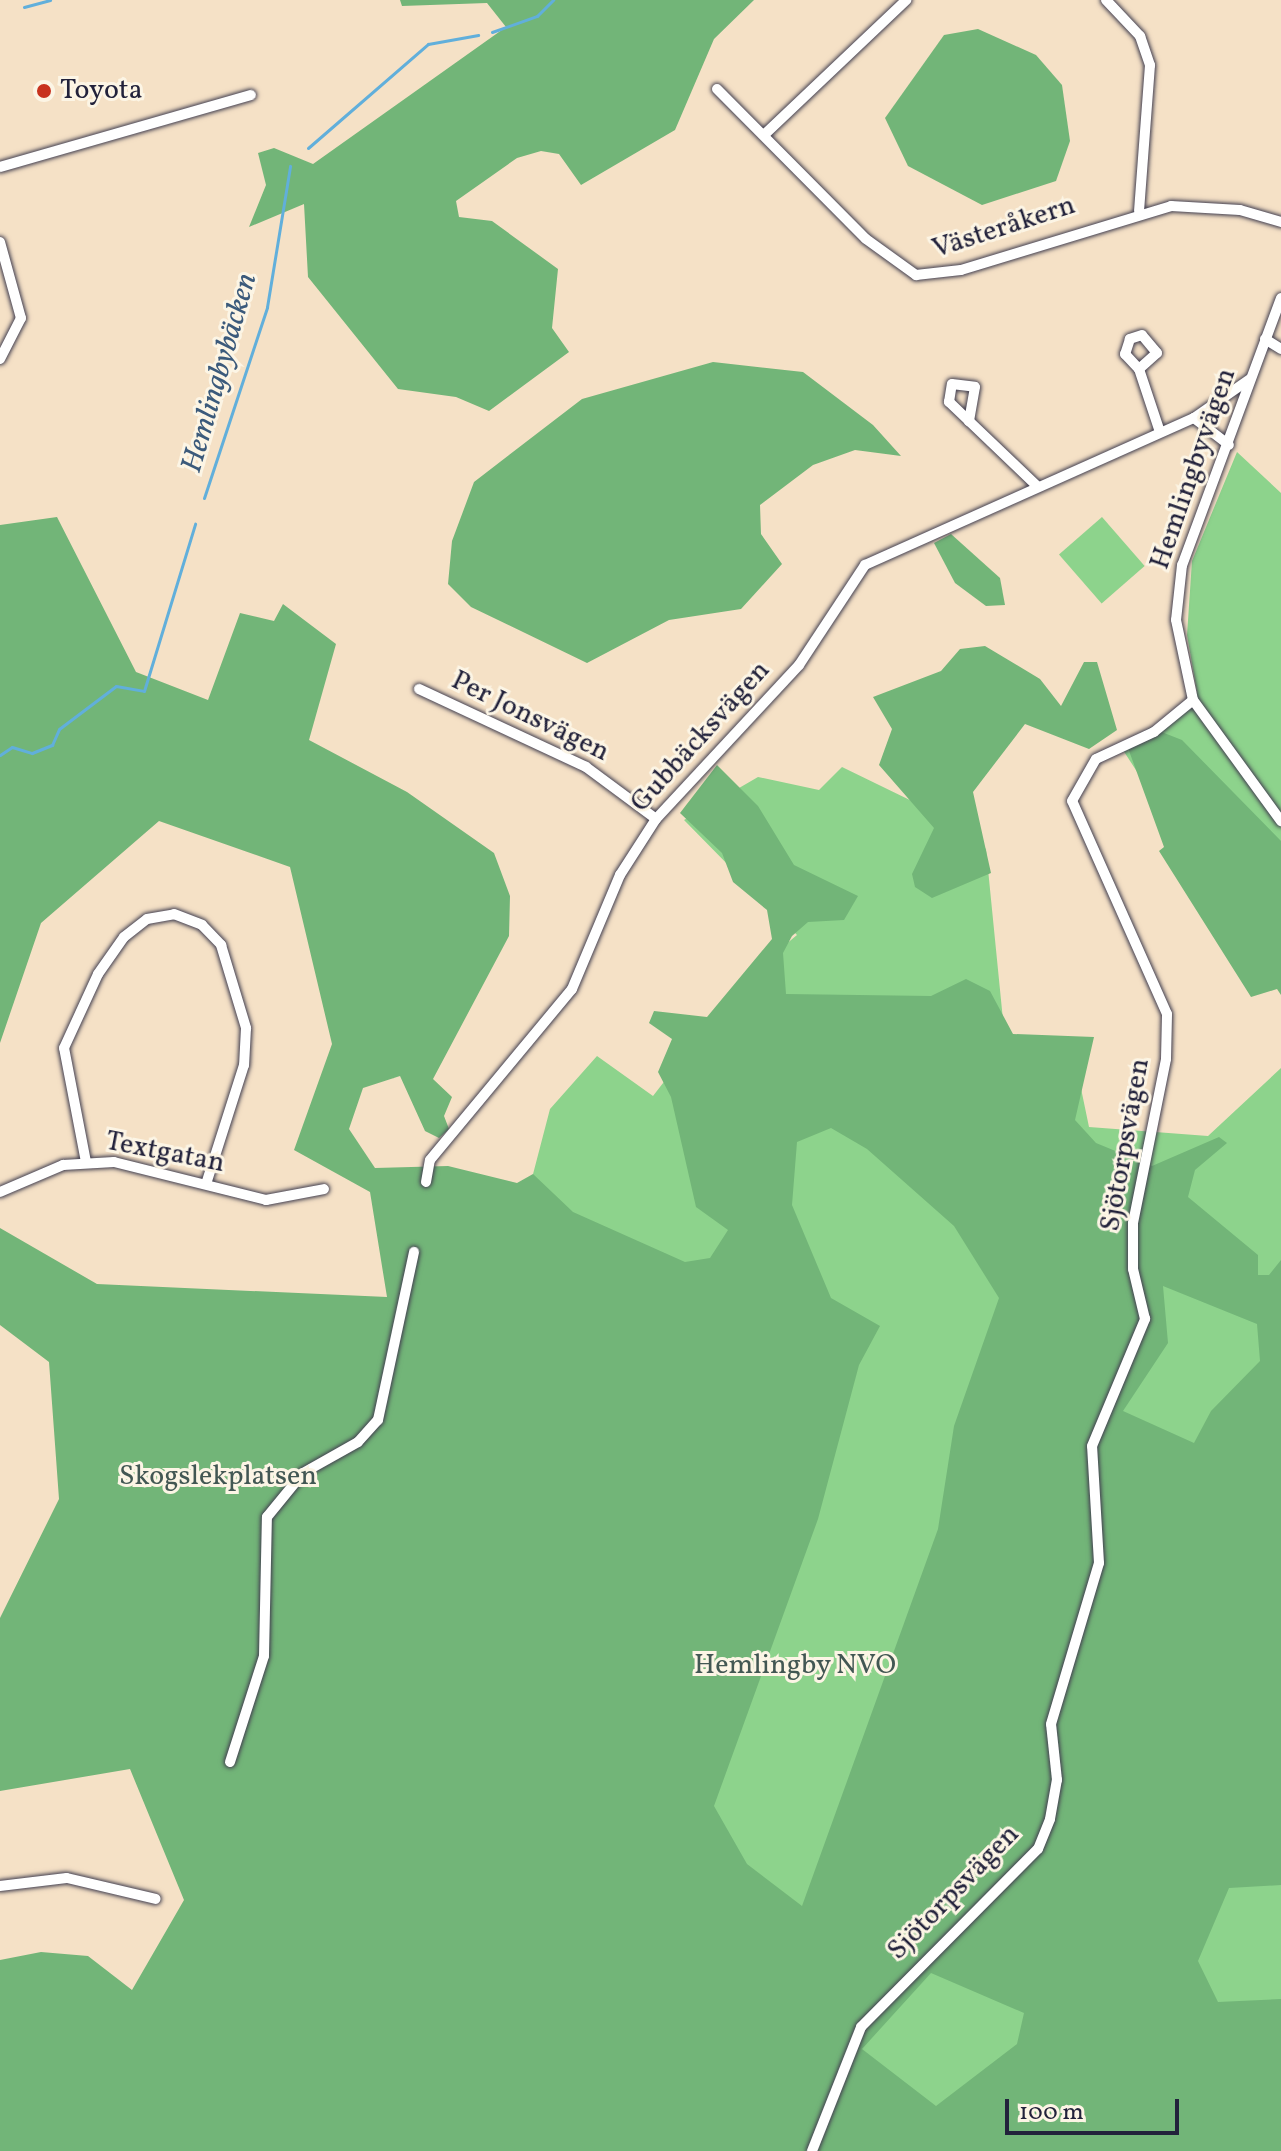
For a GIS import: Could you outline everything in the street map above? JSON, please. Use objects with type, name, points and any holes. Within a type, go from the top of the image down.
[{"type":"street","points":[[765,134],[906,0]]},
{"type":"street","points":[[1106,0],[1140,36],[1150,65],[1139,211]]},
{"type":"street","name":"Västeråkern","points":[[717,89],[866,239],[916,275],[961,270],[1139,211],[1208,205],[1281,222]]},
{"type":"street","points":[[0,167],[251,95]]},
{"type":"street","points":[[0,242],[21,318],[0,359]]},
{"type":"street","name":"Hemlingbyvägen","points":[[1281,298],[1179,577],[1176,620],[1193,700],[1281,821]]},
{"type":"street","points":[[1265,339],[1281,349]]},
{"type":"street","points":[[1139,369],[1160,432]]},
{"type":"street","name":"Gubbäcksvägen","points":[[426,1182],[430,1160],[572,989],[620,875],[656,819],[799,665],[865,565],[1194,418],[1250,379]]},
{"type":"street","points":[[1194,418],[1229,445]]},
{"type":"street","points":[[969,421],[1038,487]]},
{"type":"street","name":"Per Jonsvägen","points":[[419,689],[586,767],[656,819]]},
{"type":"street","name":"Sjötorpsvägen","points":[[812,2151],[861,2027],[1038,1849],[1050,1819],[1057,1780],[1051,1724],[1099,1563],[1092,1446],[1145,1319],[1133,1269],[1133,1223],[1167,1044],[1167,1014],[1072,801],[1096,759],[1154,732],[1193,700]]},
{"type":"street","points":[[86,1162],[64,1048],[98,974],[124,937],[147,919],[174,914],[202,925],[221,945],[246,1028],[244,1065],[207,1181]]},
{"type":"street","name":"Textgatan","points":[[0,1192],[86,1162],[207,1181],[266,1200],[324,1189]]},
{"type":"street","points":[[230,1762],[264,1656],[267,1517],[297,1478],[358,1442],[378,1420],[414,1252]]},
{"type":"street","points":[[0,1886],[67,1878],[156,1899]]},
{"type":"green space","points":[[400,0],[754,0],[714,39],[675,130],[581,185],[559,154],[541,151],[517,158],[456,201],[459,217],[492,221],[558,269],[552,328],[569,352],[489,411],[456,397],[398,389],[308,277],[304,204],[249,227],[266,185],[258,153],[274,148],[313,164],[506,27],[487,3],[402,6]]},
{"type":"green space","points":[[978,29],[1036,55],[1062,85],[1070,141],[1056,181],[982,205],[908,166],[885,118],[944,35]]},
{"type":"green space","points":[[713,362],[803,372],[873,425],[901,456],[855,450],[813,465],[760,505],[761,534],[782,564],[741,609],[669,620],[587,663],[471,607],[448,584],[452,541],[474,482],[582,399]]},
{"type":"green space","points":[[1237,452],[1281,493],[1281,993],[1119,744],[1168,719],[1197,692],[1187,635],[1192,561]]},
{"type":"green space","name":"Hemlingby NVO","points":[[57,517],[136,672],[208,700],[240,613],[274,621],[283,604],[336,644],[309,740],[407,792],[494,853],[510,896],[509,936],[433,1079],[452,1097],[444,1116],[449,1129],[439,1138],[425,1131],[400,1076],[363,1088],[349,1129],[375,1168],[448,1166],[517,1183],[533,1174],[573,1212],[685,1262],[710,1258],[728,1230],[696,1207],[671,1097],[658,1072],[672,1039],[649,1023],[654,1011],[707,1017],[772,939],[767,910],[733,882],[722,853],[680,813],[717,765],[758,806],[794,865],[858,896],[844,920],[808,922],[792,936],[783,953],[786,994],[931,996],[966,979],[990,991],[1013,1034],[1094,1037],[1075,1120],[1096,1143],[1152,1166],[1219,1137],[1227,1143],[1195,1170],[1188,1197],[1258,1255],[1258,1275],[1269,1275],[1281,1260],[1281,1885],[1229,1888],[1198,1961],[1218,2002],[1281,1999],[1281,2151],[0,2151],[0,1960],[41,1952],[88,1956],[132,1990],[184,1900],[130,1769],[0,1791],[0,1618],[59,1499],[49,1362],[0,1325],[0,1228],[97,1284],[387,1297],[370,1192],[294,1150],[332,1044],[290,867],[159,821],[41,923],[0,1043],[0,525]],"holes":[[[831,1128],[867,1149],[954,1226],[999,1298],[954,1426],[938,1529],[802,1906],[747,1864],[714,1806],[818,1519],[859,1365],[880,1326],[831,1298],[792,1205],[797,1142]],[[1163,1286],[1257,1324],[1260,1361],[1211,1411],[1194,1443],[1123,1411],[1168,1343]],[[931,1973],[1024,2013],[1017,2044],[936,2106],[862,2049]]]},
{"type":"green space","points":[[1102,517],[1145,566],[1102,603],[1059,554]]},
{"type":"green space","points":[[951,534],[1000,578],[1005,605],[986,606],[955,583],[934,543]]},
{"type":"green space","points":[[985,646],[1040,679],[1061,706],[1084,662],[1097,662],[1117,730],[1089,749],[1025,724],[973,792],[991,873],[932,898],[915,887],[912,874],[934,828],[879,765],[892,729],[873,697],[941,671],[960,649]]},
{"type":"green space","points":[[1159,731],[1182,740],[1281,841],[1281,995],[1277,989],[1251,997],[1159,851],[1164,847],[1128,748]]},
{"type":"green space","name":"Hemlingby NVO","points":[[842,767],[955,822],[986,849],[1005,1040],[1072,1045],[1089,1127],[1208,1136],[1281,1068],[1281,2151],[42,2151],[122,2070],[358,1442],[427,1164],[526,1201],[550,1109],[597,1056],[653,1096],[743,980],[797,935],[684,820],[758,777],[819,790]]},
{"type":"waterway","points":[[24,7],[50,0]]},
{"type":"waterway","name":"Hemlingbybäcken","points":[[492,32],[537,16],[553,0]]},
{"type":"waterway","name":"Hemlingbybäcken","points":[[308,148],[428,44],[478,35]]},
{"type":"waterway","name":"Hemlingbybäcken","points":[[204,498],[267,307],[290,166]]},
{"type":"waterway","name":"Hemlingbybäcken","points":[[0,755],[12,747],[32,753],[52,745],[59,729],[116,686],[144,691],[195,524]]},
{"type":"place","name":"Toyota","points":[[44,91]]},
{"type":"park label","name":"Skogslekplatsen","points":[[218,1477]]}]
